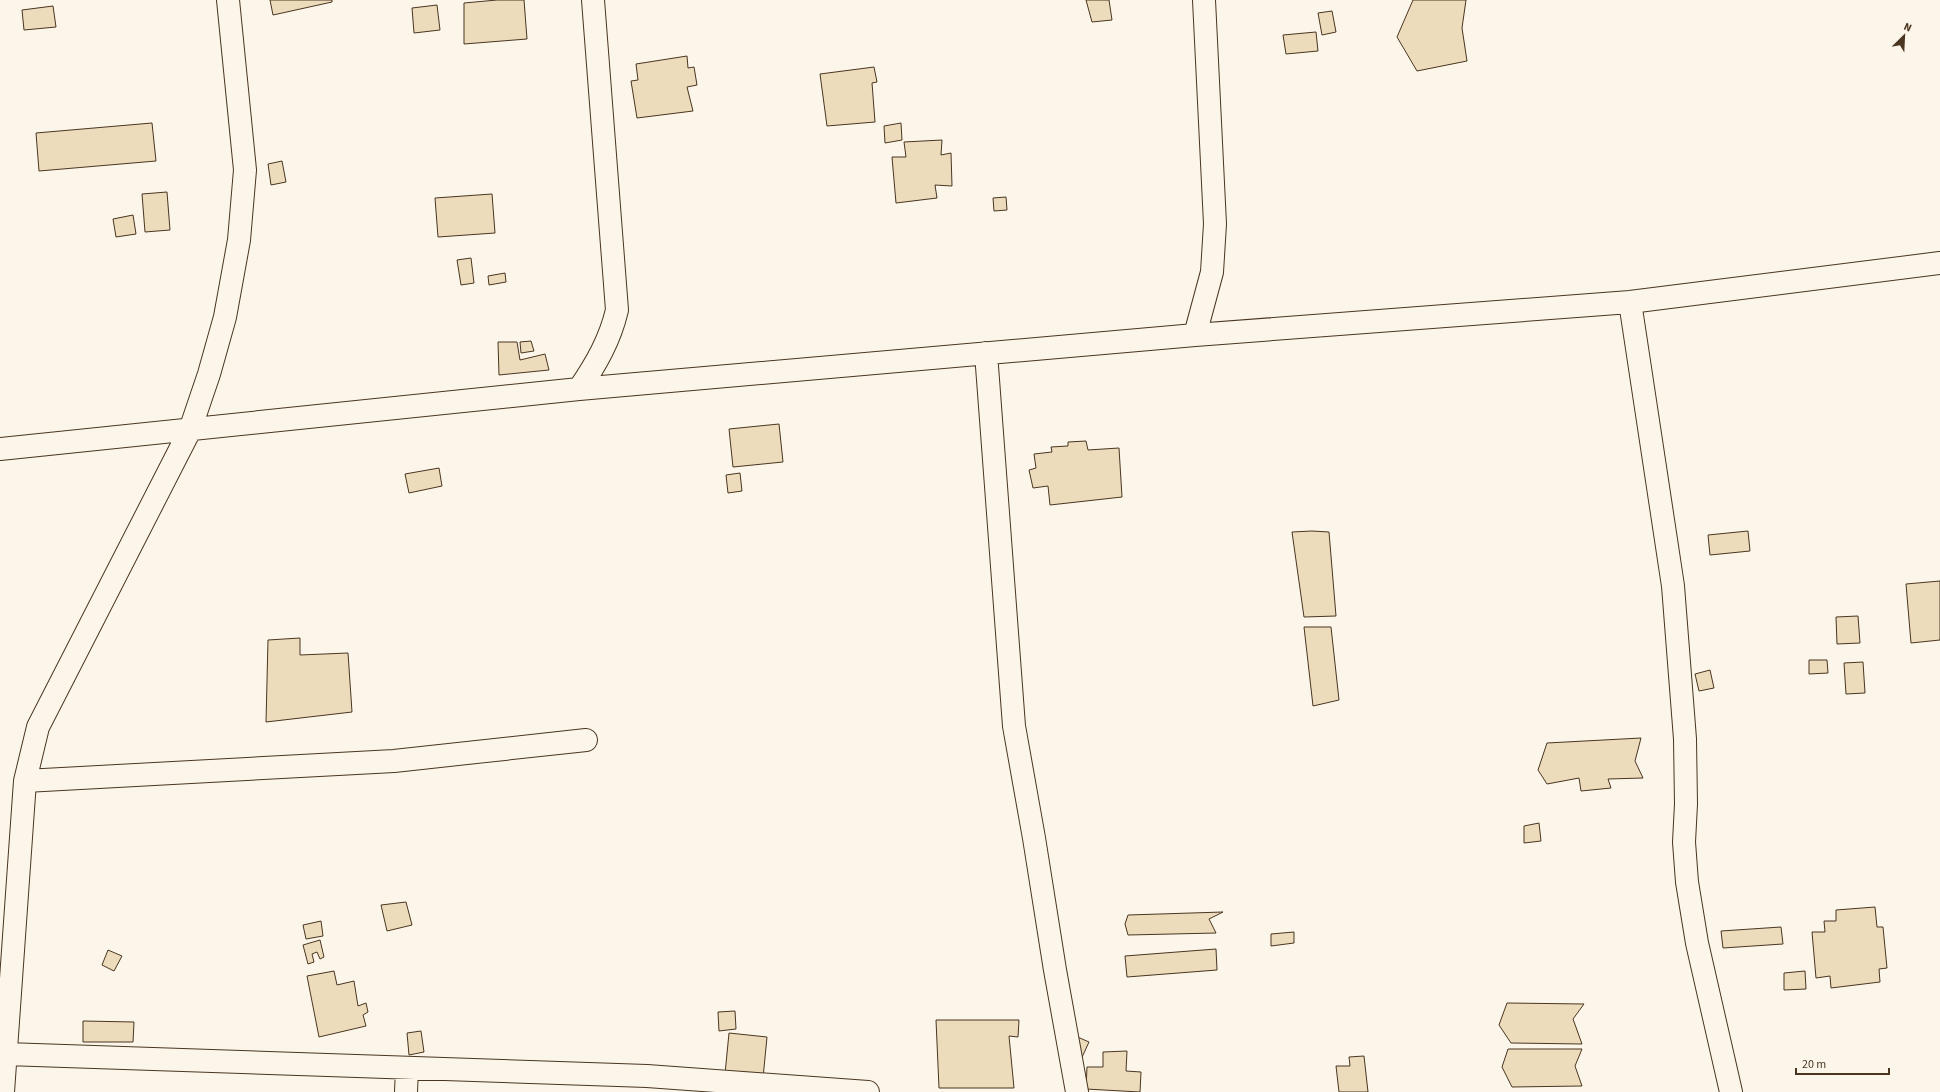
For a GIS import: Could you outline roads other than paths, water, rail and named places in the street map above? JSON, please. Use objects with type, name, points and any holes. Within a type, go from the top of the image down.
[{"type":"street","points":[[3,1092],[25,781],[38,727],[190,430],[209,374],[225,317],[239,240],[245,170],[228,0]]},
{"type":"street","points":[[579,389],[602,352],[612,330],[616,310],[593,0]]},
{"type":"street","points":[[1195,335],[1212,272],[1215,224],[1204,0]]},
{"type":"street","points":[[0,449],[579,389],[1195,335],[1630,302],[1940,263]]},
{"type":"street","points":[[1630,302],[1673,586],[1685,740],[1686,804],[1684,842],[1687,882],[1697,943],[1731,1092]]},
{"type":"street","points":[[986,353],[1014,726],[1077,1092]]},
{"type":"street","points":[[25,781],[394,761],[586,740]]},
{"type":"street","points":[[6,1054],[647,1076],[868,1092]]},
{"type":"street","points":[[406,1092],[407,1068]]}]
